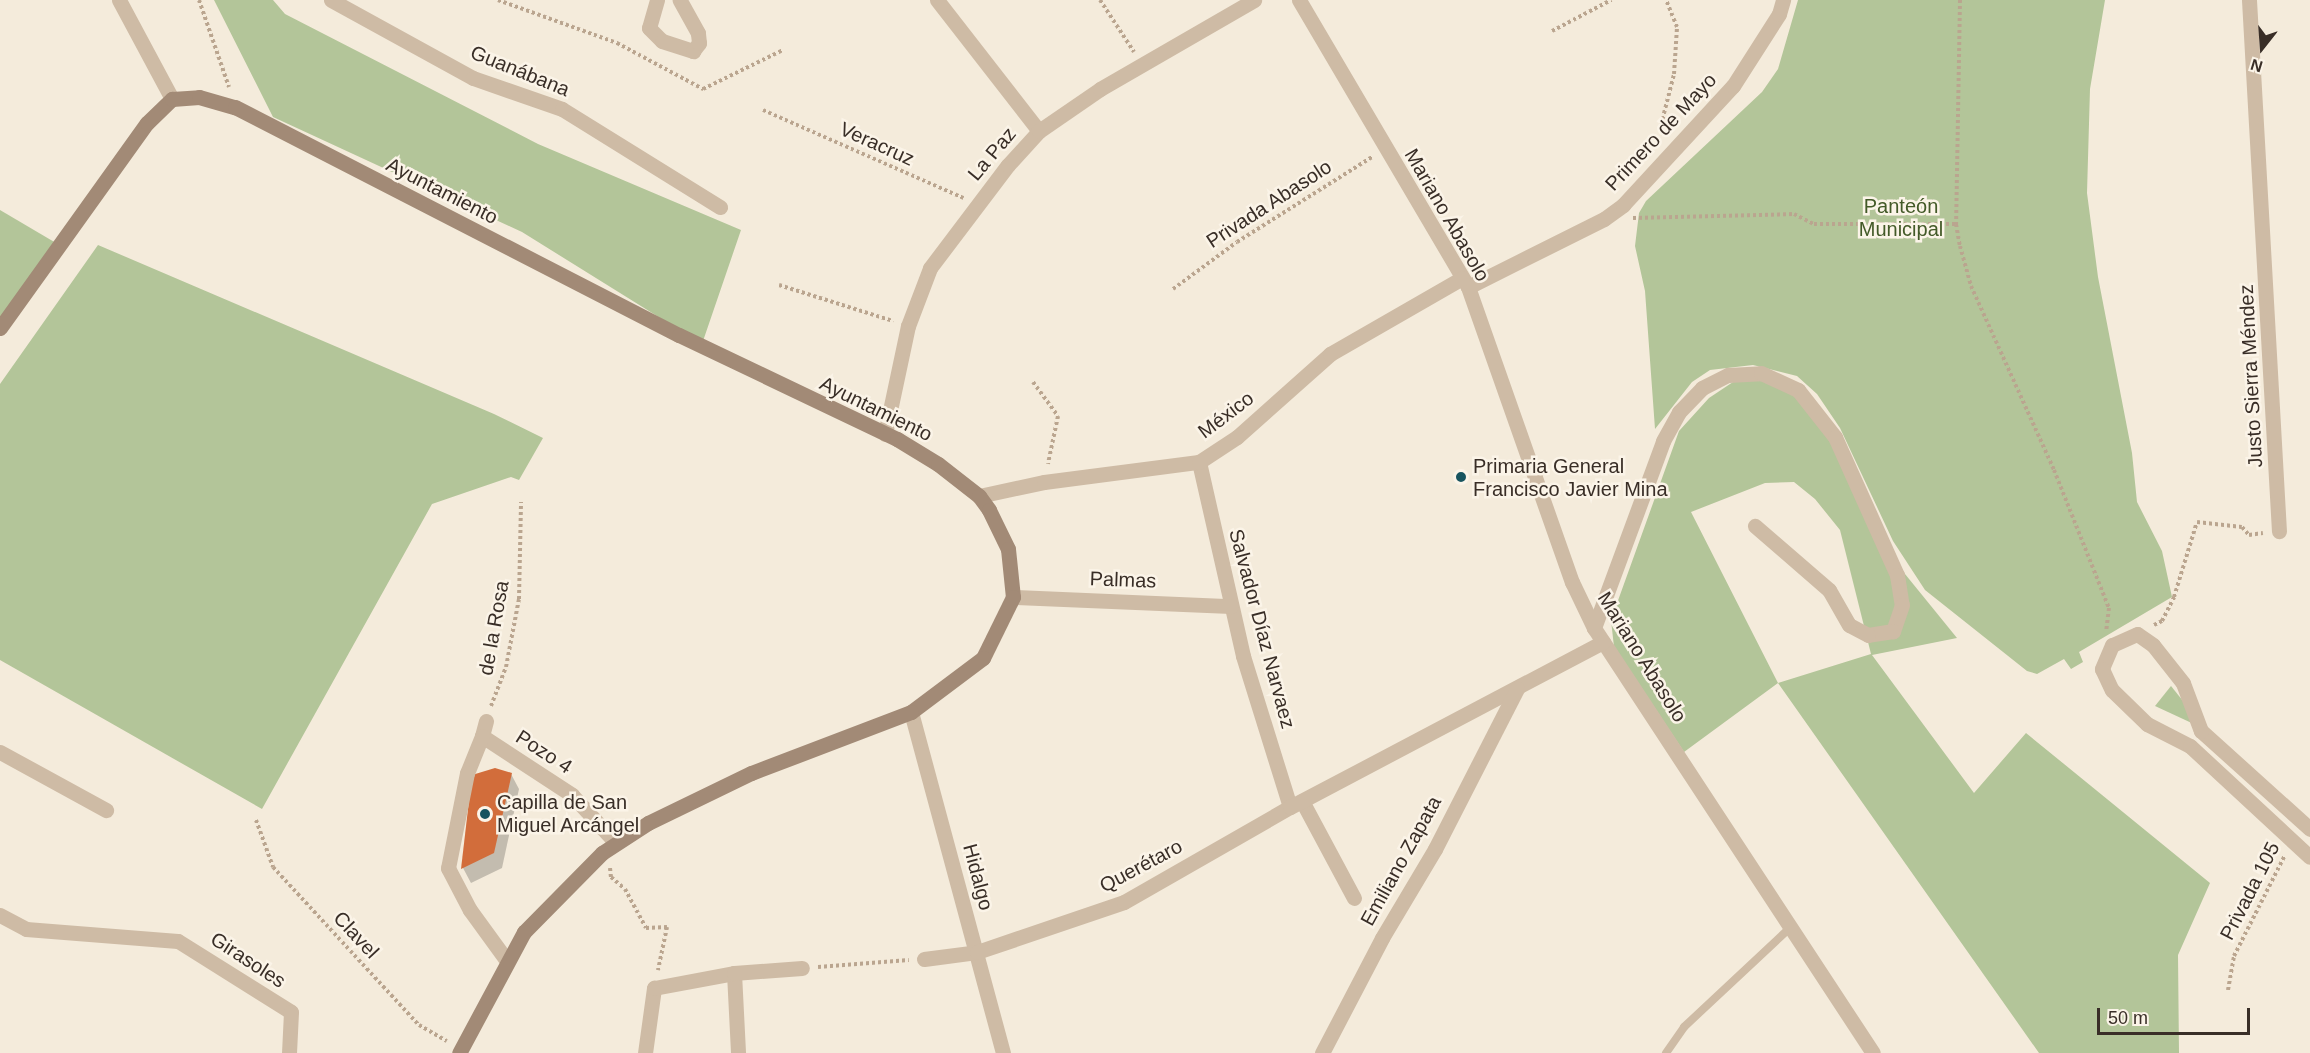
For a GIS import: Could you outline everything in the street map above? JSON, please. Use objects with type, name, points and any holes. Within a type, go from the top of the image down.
[{"type":"street","points":[[0,328],[147,123],[172,99],[119,0]]},
{"type":"street","name":"Guanábana","points":[[331,0],[473,78],[562,109],[720,207]]},
{"type":"street","points":[[657,0],[649,28],[662,41],[693,51],[699,43],[698,33],[680,0]]},
{"type":"street","points":[[937,0],[1039,131]]},
{"type":"street","name":"La Paz","points":[[885,434],[908,326],[930,268],[978,204],[1039,131],[1141,63],[1254,0]]},
{"type":"street","name":"Mariano Abasolo","points":[[1299,0],[1384,149],[1465,282],[1572,582],[1594,628],[1792,926],[1873,1053]]},
{"type":"street","name":"Primero de Mayo","points":[[1465,282],[1615,212],[1660,169],[1733,86],[1779,14],[1783,0]]},
{"type":"street","name":"Justo Sierra Méndez","points":[[2249,0],[2258,110],[2279,531]]},
{"type":"street","name":"Ayuntamiento","points":[[172,99],[199,97],[236,107],[626,308],[885,434],[938,464],[980,496],[1008,549],[1013,597]]},
{"type":"street","name":"México","points":[[980,496],[1044,482],[1199,462],[1238,437],[1330,354],[1465,282]]},
{"type":"street","points":[[1594,628],[1663,441],[1679,412],[1702,388],[1728,375],[1761,373],[1798,390],[1835,437],[1897,575],[1902,605],[1893,631],[1868,635],[1849,625],[1829,590],[1755,526]]},
{"type":"street","name":"Salvador Díaz Narvaez","points":[[1199,462],[1230,606],[1296,804],[1354,898]]},
{"type":"street","points":[[460,1051],[524,932],[602,853],[648,823],[751,773],[911,712],[983,658],[1013,597]]},
{"type":"street","name":"Palmas","points":[[1013,597],[1230,606]]},
{"type":"street","points":[[2310,829],[2200,731],[2184,683],[2153,645],[2137,634],[2128,635],[2112,645],[2102,669],[2112,690],[2147,724],[2190,746],[2310,858]]},
{"type":"street","name":"Querétaro","points":[[924,959],[977,952],[1124,902],[1296,804],[1603,642]]},
{"type":"street","name":"Emiliano Zapata","points":[[1322,1053],[1382,938],[1435,849],[1517,689]]},
{"type":"street","name":"Hidalgo","points":[[911,712],[1003,1053]]},
{"type":"street","points":[[484,729],[467,773],[448,868],[470,910],[507,961]]},
{"type":"street","name":"Pozo 4","points":[[484,729],[572,795],[616,843]]},
{"type":"street","points":[[2190,746],[2200,731]]},
{"type":"street","points":[[0,752],[106,810]]},
{"type":"street","name":"Girasoles","points":[[0,915],[26,929],[178,941],[291,1012],[289,1053]]},
{"type":"street","points":[[645,1053],[654,988],[734,973],[802,968]]},
{"type":"street","points":[[734,973],[738,1053]]},
{"type":"lane","points":[[1666,1053],[1684,1027],[1792,926]]},
{"type":"path","points":[[199,0],[236,107]]},
{"type":"path","points":[[498,0],[618,43],[704,89],[783,50]]},
{"type":"path","points":[[1100,0],[1141,63]]},
{"type":"path","points":[[1552,31],[1611,0]]},
{"type":"path","points":[[1666,0],[1677,27],[1674,74],[1660,124],[1666,140]]},
{"type":"path","points":[[1960,0],[1956,224],[1971,286],[2054,470],[2109,608],[2106,634],[2112,645]]},
{"type":"path","name":"Veracruz","points":[[764,110],[978,204]]},
{"type":"path","name":"Privada Abasolo","points":[[1173,289],[1238,242],[1384,149]]},
{"type":"path","points":[[1615,212],[1623,218],[1794,214],[1814,224],[1956,224]]},
{"type":"path","points":[[780,285],[908,326]]},
{"type":"path","points":[[1033,382],[1058,416],[1044,482]]},
{"type":"path","name":"de la Rosa","points":[[484,729],[506,667],[519,599],[520,502]]},
{"type":"path","points":[[2137,634],[2162,621],[2197,522],[2242,527],[2248,535],[2279,531]]},
{"type":"path","name":"Clavel","points":[[256,820],[273,867],[419,1025],[460,1051]]},
{"type":"path","name":"Privada 105","points":[[2228,990],[2234,956],[2292,841]]},
{"type":"path","points":[[602,853],[611,877],[625,889],[646,928],[667,927],[654,988]]},
{"type":"path","points":[[1354,898],[1382,938]]},
{"type":"path","points":[[802,968],[924,959]]},
{"type":"green space","points":[[214,0],[273,0],[285,14],[538,144],[741,230],[702,344],[522,232],[273,117]]},
{"type":"green space","name":"Panteón Municipal","points":[[1798,0],[2105,0],[2090,89],[2087,193],[2098,277],[2132,453],[2137,502],[2162,551],[2172,597],[2079,652],[2083,662],[2071,669],[2064,659],[2037,674],[2027,671],[1925,590],[1893,541],[1840,428],[1817,394],[1797,376],[1753,365],[1710,370],[1692,382],[1655,429],[1645,291],[1635,246],[1639,213],[1646,201],[1762,92],[1778,69]]},
{"type":"green space","points":[[0,210],[56,243],[0,319]]},
{"type":"green space","points":[[98,245],[494,414],[543,438],[519,480],[511,477],[432,504],[262,809],[0,660],[0,384]]},
{"type":"green space","points":[[1762,380],[1791,390],[1818,417],[1892,558],[1957,638],[1872,655],[1974,793],[2026,733],[2210,883],[2178,955],[2179,1053],[2039,1053],[1778,683],[1684,752],[1614,647],[1611,620],[1679,431],[1709,398],[1733,382]],"holes":[[[1794,482],[1815,499],[1840,530],[1871,654],[1778,683],[1691,512],[1765,483]]]},
{"type":"green space","points":[[2171,686],[2199,721],[2196,725],[2155,706]]},
{"type":"building","name":"Capilla de San Miguel Arcángel","points":[[495,768],[512,773],[494,853],[461,869],[472,775]]},
{"type":"place","name":"Primaria General Francisco Javier Mina","points":[[1461,477]]},
{"type":"place","name":"Capilla de San Miguel Arcángel","points":[[485,814]]}]
